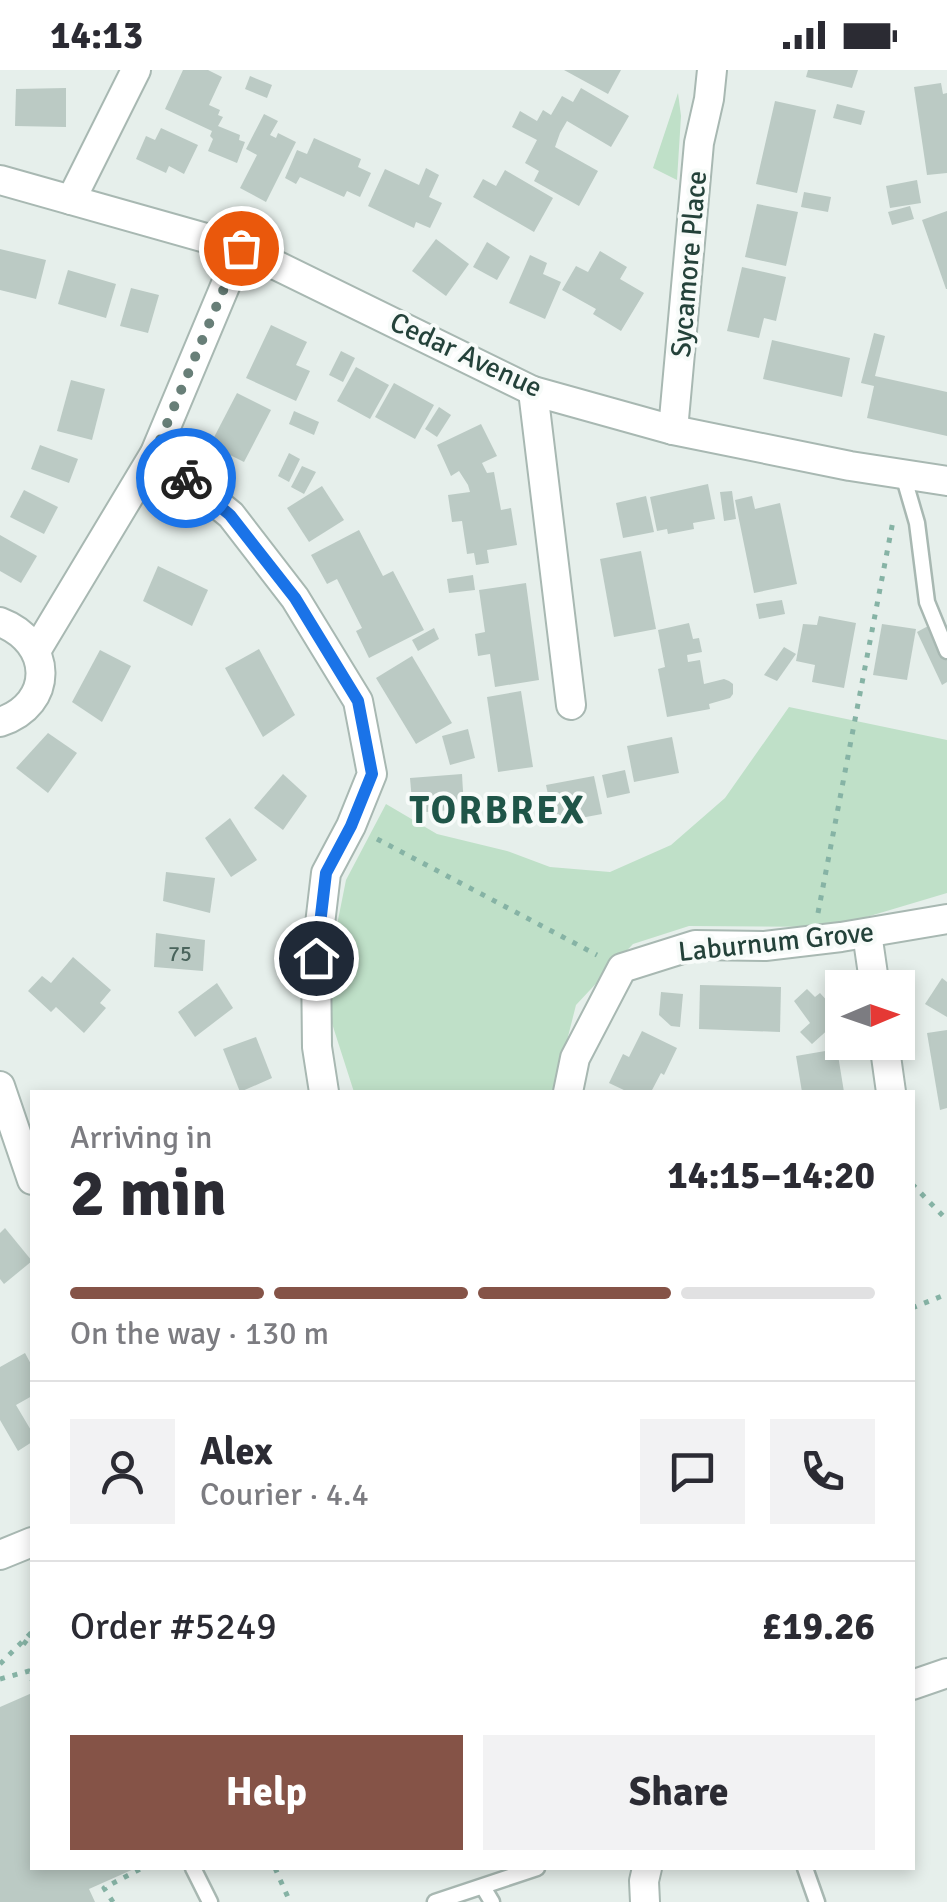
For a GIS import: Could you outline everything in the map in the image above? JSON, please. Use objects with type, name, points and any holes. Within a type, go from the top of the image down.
[{"type":"street","points":[[71,200],[136,70]]},
{"type":"street","name":"Sycamore Place","points":[[674,430],[699,143],[712,70]]},
{"type":"street","name":"Sycamore Place","points":[[710,98],[735,70]]},
{"type":"street","name":"Cedar Avenue","points":[[0,180],[241,248],[533,390],[674,430],[850,466],[947,481]]},
{"type":"street","points":[[36,651],[155,452],[241,248]]},
{"type":"street","points":[[533,390],[571,705]]},
{"type":"street","points":[[155,452],[230,515],[295,598],[358,701],[372,774],[326,873],[316,958],[317,1047],[324,1090]]},
{"type":"street","points":[[0,622],[15,627],[27,638],[40,665],[36,694],[16,716],[0,722]]},
{"type":"street","name":"Laburnum Grove","points":[[622,968],[695,946],[765,946],[947,919]]},
{"type":"street","points":[[867,933],[872,970]]},
{"type":"street","points":[[568,1090],[575,1058],[622,968]]},
{"type":"street","points":[[887,1060],[891,1090]]},
{"type":"street","points":[[0,1086],[30,1174]]},
{"type":"street","points":[[0,1555],[30,1543]]},
{"type":"street","points":[[915,1684],[947,1673]]},
{"type":"street","points":[[646,1902],[647,1870]]},
{"type":"lane","points":[[902,474],[917,523],[927,602],[947,651]]},
{"type":"lane","points":[[194,1870],[210,1902]]},
{"type":"lane","points":[[435,1902],[531,1870]]},
{"type":"lane","points":[[806,1870],[816,1902]]},
{"type":"lane","points":[[484,1886],[492,1902]]},
{"type":"path","points":[[812,940],[902,474]]},
{"type":"path","points":[[351,826],[622,968]]},
{"type":"path","points":[[915,1187],[947,1220]]},
{"type":"path","points":[[915,1307],[947,1294]]},
{"type":"path","points":[[0,1664],[30,1634]]},
{"type":"path","points":[[23,1642],[30,1647]]},
{"type":"path","points":[[0,1679],[29,1671],[30,1674]]},
{"type":"path","points":[[113,1902],[104,1888],[141,1870]]},
{"type":"path","points":[[276,1870],[290,1902]]},
{"type":"green space","points":[[678,93],[681,116],[677,180],[653,168]]},
{"type":"green space","points":[[789,707],[947,740],[947,893],[833,927],[689,926],[633,944],[576,1005],[555,1090],[353,1090],[328,1011],[334,940],[346,880],[386,804],[437,834],[507,851],[550,867],[610,872],[671,845],[725,798]]},
{"type":"building","points":[[183,70],[208,70],[222,77],[209,105],[220,110],[218,115],[223,117],[218,126],[240,135],[239,140],[245,142],[237,163],[208,151],[212,131],[165,109]]},
{"type":"building","points":[[564,70],[621,70],[608,94]]},
{"type":"building","points":[[808,70],[858,70],[852,88],[806,77]]},
{"type":"building","points":[[250,76],[272,85],[267,98],[245,89]]},
{"type":"building","points":[[941,83],[943,94],[947,93],[947,173],[927,175],[914,87]]},
{"type":"building","points":[[66,88],[66,127],[15,126],[16,89]]},
{"type":"building","points":[[581,88],[629,116],[611,147],[567,121],[560,133],[555,147],[598,171],[579,206],[534,181],[539,171],[525,163],[537,140],[512,127],[520,111],[537,121],[543,110],[551,115],[562,96],[573,102]]},
{"type":"building","points":[[775,101],[816,110],[797,193],[756,184]]},
{"type":"building","points":[[837,104],[865,111],[861,125],[833,118]]},
{"type":"building","points":[[264,114],[278,121],[270,135],[276,138],[278,133],[296,142],[266,202],[240,188],[257,155],[246,149]]},
{"type":"building","points":[[161,128],[198,145],[184,174],[169,166],[166,173],[136,159],[146,136],[155,140]]},
{"type":"building","points":[[314,138],[361,159],[358,167],[371,173],[360,197],[347,191],[344,197],[300,177],[296,184],[285,178],[297,150],[307,154]]},
{"type":"building","points":[[426,168],[439,175],[429,197],[442,203],[430,228],[416,222],[414,228],[368,206],[385,169],[419,185]]},
{"type":"building","points":[[505,170],[553,198],[534,232],[473,197],[483,179],[496,186]]},
{"type":"building","points":[[917,180],[921,203],[890,208],[886,186]]},
{"type":"building","points":[[804,192],[831,197],[828,212],[801,207]]},
{"type":"building","points":[[757,204],[798,212],[786,266],[745,257]]},
{"type":"building","points":[[910,206],[914,219],[892,225],[888,212]]},
{"type":"building","points":[[947,211],[947,289],[946,289],[922,220]]},
{"type":"building","points":[[436,239],[469,264],[446,296],[412,271]]},
{"type":"building","points":[[487,242],[510,257],[497,280],[473,267]]},
{"type":"building","points":[[0,249],[46,260],[36,299],[0,290]]},
{"type":"building","points":[[600,251],[627,267],[620,279],[644,293],[621,331],[593,314],[596,309],[562,290],[576,266],[588,272]]},
{"type":"building","points":[[530,255],[547,263],[543,274],[561,282],[545,319],[509,303]]},
{"type":"building","points":[[742,267],[786,277],[776,321],[764,318],[759,338],[727,331]]},
{"type":"building","points":[[68,270],[116,284],[106,318],[58,304]]},
{"type":"building","points":[[131,288],[159,295],[148,333],[120,326]]},
{"type":"building","points":[[271,325],[307,342],[296,365],[310,371],[296,401],[246,378]]},
{"type":"building","points":[[874,333],[885,336],[875,376],[947,392],[947,436],[867,418],[874,386],[861,383]]},
{"type":"building","points":[[772,340],[850,358],[842,397],[763,379]]},
{"type":"building","points":[[341,351],[355,358],[343,382],[329,375]]},
{"type":"building","points":[[356,367],[389,385],[370,419],[337,401]]},
{"type":"building","points":[[71,380],[105,389],[92,440],[57,431]]},
{"type":"building","points":[[394,383],[434,405],[415,439],[375,417]]},
{"type":"building","points":[[237,393],[271,410],[244,462],[210,445]]},
{"type":"building","points":[[439,407],[451,415],[437,437],[425,429]]},
{"type":"building","points":[[294,411],[319,422],[314,435],[289,424]]},
{"type":"building","points":[[481,424],[497,456],[482,463],[487,473],[494,472],[501,510],[511,508],[517,545],[487,550],[489,563],[476,565],[474,553],[467,554],[462,521],[452,522],[448,495],[470,492],[468,485],[459,471],[451,476],[437,445]]},
{"type":"building","points":[[40,445],[78,459],[69,483],[31,469]]},
{"type":"building","points":[[289,453],[300,459],[289,482],[278,476]]},
{"type":"building","points":[[302,466],[316,472],[304,494],[291,487]]},
{"type":"building","points":[[708,484],[715,519],[693,523],[694,529],[668,534],[667,529],[657,531],[650,497]]},
{"type":"building","points":[[322,486],[344,520],[309,542],[287,508]]},
{"type":"building","points":[[24,490],[58,507],[44,534],[10,517]]},
{"type":"building","points":[[732,491],[736,519],[724,521],[720,492]]},
{"type":"building","points":[[646,496],[654,532],[623,538],[616,503]]},
{"type":"building","points":[[752,496],[755,509],[780,503],[797,584],[754,593],[735,500]]},
{"type":"building","points":[[359,530],[383,576],[393,571],[424,630],[369,658],[356,631],[362,628],[337,579],[327,584],[311,555]]},
{"type":"building","points":[[0,535],[37,556],[21,583],[0,571]]},
{"type":"building","points":[[641,551],[656,629],[614,637],[600,559]]},
{"type":"building","points":[[158,566],[208,590],[192,626],[143,601]]},
{"type":"building","points":[[473,575],[475,590],[449,593],[447,579]]},
{"type":"building","points":[[526,583],[539,680],[495,687],[490,654],[478,656],[475,634],[485,632],[479,590]]},
{"type":"building","points":[[782,600],[785,614],[759,619],[756,604]]},
{"type":"building","points":[[819,616],[856,623],[844,688],[812,682],[815,665],[796,661],[803,624],[817,625]]},
{"type":"building","points":[[689,623],[702,652],[687,655],[688,662],[700,660],[704,684],[724,679],[733,684],[733,694],[709,704],[710,709],[667,717],[658,669],[665,667],[658,630]]},
{"type":"building","points":[[882,624],[916,629],[907,680],[873,675]]},
{"type":"building","points":[[930,625],[947,661],[947,682],[942,685],[917,632]]},
{"type":"building","points":[[434,628],[439,639],[418,651],[412,640]]},
{"type":"building","points":[[784,647],[796,654],[777,681],[764,675]]},
{"type":"building","points":[[259,649],[295,715],[263,737],[225,668]]},
{"type":"building","points":[[100,650],[131,666],[102,722],[72,702]]},
{"type":"building","points":[[412,656],[452,723],[416,744],[376,678]]},
{"type":"building","points":[[521,691],[533,767],[498,772],[487,697]]},
{"type":"building","points":[[468,729],[475,758],[450,765],[442,736]]},
{"type":"building","points":[[48,733],[77,753],[48,793],[16,768]]},
{"type":"building","points":[[672,737],[679,773],[634,782],[627,746]]},
{"type":"building","points":[[625,770],[630,793],[607,798],[602,775]]},
{"type":"building","points":[[283,774],[307,796],[283,830],[254,808]]},
{"type":"building","points":[[462,774],[464,809],[413,813],[410,778]]},
{"type":"building","points":[[594,776],[602,814],[554,823],[546,785]]},
{"type":"building","points":[[230,818],[257,860],[231,877],[205,838]]},
{"type":"building","points":[[166,872],[215,878],[210,913],[163,901]]},
{"type":"building","points":[[156,933],[205,940],[203,971],[154,967]]},
{"type":"building","points":[[73,957],[111,990],[100,1003],[106,1008],[84,1033],[56,1007],[51,1012],[28,991],[42,976],[51,983]]},
{"type":"building","points":[[942,978],[947,982],[947,1017],[925,1004]]},
{"type":"building","points":[[217,983],[233,1008],[195,1037],[178,1012]]},
{"type":"building","points":[[700,985],[781,987],[780,1032],[699,1029]]},
{"type":"building","points":[[807,989],[815,997],[820,993],[825,998],[825,1032],[812,1044],[800,1032],[810,1023],[794,1001]]},
{"type":"building","points":[[661,992],[683,994],[680,1027],[671,1026],[659,1015]]},
{"type":"building","points":[[947,1030],[947,1108],[940,1110],[927,1033]]},
{"type":"building","points":[[642,1031],[677,1048],[652,1090],[624,1090],[609,1083],[623,1054],[629,1057]]},
{"type":"building","points":[[256,1037],[272,1078],[239,1090],[223,1049]]},
{"type":"building","points":[[825,1051],[825,1060],[839,1060],[844,1090],[802,1090],[796,1056]]},
{"type":"building","points":[[5,1228],[30,1259],[4,1284],[0,1279],[0,1233]]},
{"type":"building","points":[[25,1353],[30,1362],[30,1397],[16,1405],[30,1429],[30,1443],[18,1451],[0,1420],[0,1367]]},
{"type":"building","points":[[30,1694],[30,1870],[132,1870],[89,1889],[95,1902],[0,1902],[0,1707]]},
{"type":"way so far","points":[[186,478],[155,452],[241,248]]},
{"type":"district","name":"TORBREX","points":[[498,810]]},
{"type":"route","points":[[186,478],[230,515],[295,598],[358,701],[372,774],[326,873],[316,958]]}]
